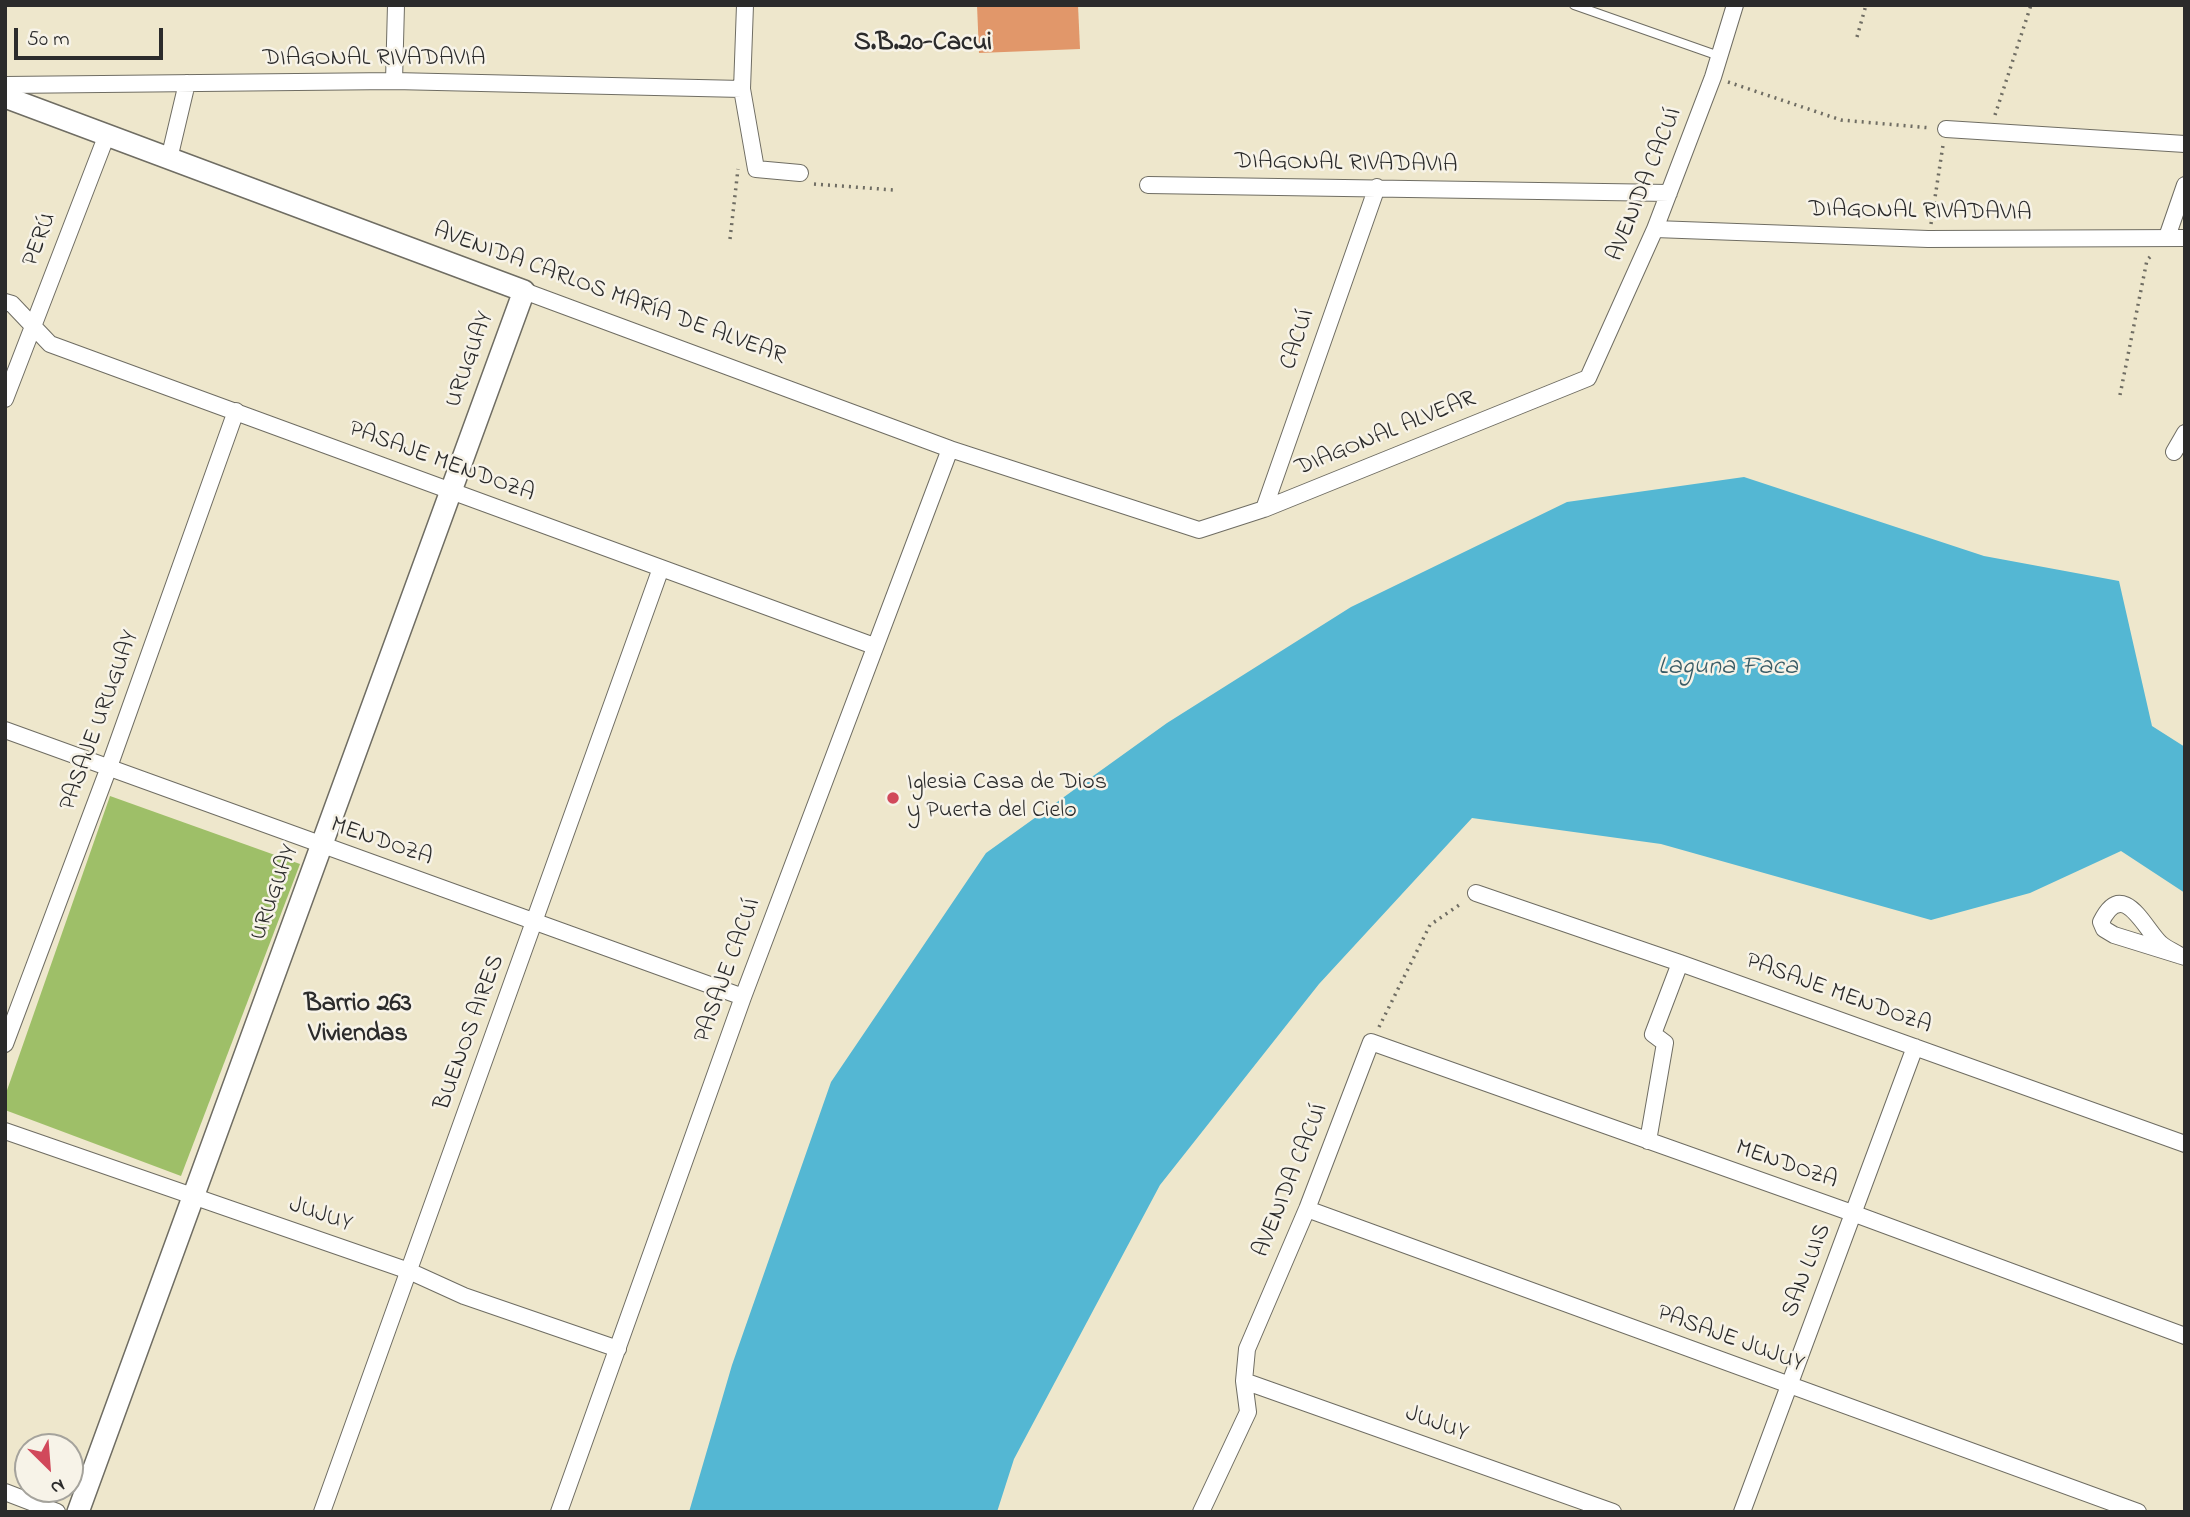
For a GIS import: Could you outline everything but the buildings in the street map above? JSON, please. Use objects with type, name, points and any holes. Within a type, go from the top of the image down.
[{"type":"street","points":[[394,81],[396,5]]},
{"type":"street","points":[[745,5],[742,89],[756,169],[800,173]]},
{"type":"street","name":"AVENIDA CACUÍ","points":[[1588,378],[1655,229],[1713,77],[1735,5]]},
{"type":"street","name":"DIAGONAL RIVADAVIA","points":[[5,85],[394,81],[742,89]]},
{"type":"street","points":[[169,159],[187,83]]},
{"type":"street","name":"AVENIDA CARLOS MARÍA DE ALVEAR","points":[[5,97],[950,449],[1199,530]]},
{"type":"street","points":[[1946,129],[2185,144]]},
{"type":"street","name":"PERÚ","points":[[5,399],[106,136]]},
{"type":"street","name":"DIAGONAL RIVADAVIA","points":[[1148,185],[1669,193]]},
{"type":"street","points":[[2167,237],[2185,185]]},
{"type":"street","name":"CACUÍ","points":[[1264,509],[1377,187]]},
{"type":"street","name":"DIAGONAL RIVADAVIA","points":[[1655,229],[1928,239],[2185,238]]},
{"type":"street","name":"URUGUAY","points":[[78,1512],[524,291]]},
{"type":"street","name":"PASAJE MENDOZA","points":[[5,302],[12,304],[50,344],[874,646]]},
{"type":"street","name":"DIAGONAL ALVEAR","points":[[1199,530],[1264,509],[1588,378]]},
{"type":"street","name":"PASAJE URUGUAY","points":[[5,1044],[109,767],[236,411]]},
{"type":"street","points":[[2174,452],[2185,433]]},
{"type":"street","name":"PASAJE CACUÍ","points":[[559,1512],[743,997],[950,449]]},
{"type":"street","name":"BUENOS AIRES","points":[[322,1512],[661,568]]},
{"type":"street","name":"MENDOZA","points":[[5,730],[743,997]]},
{"type":"street","name":"PASAJE MENDOZA","points":[[1476,893],[2185,1144]]},
{"type":"street","points":[[1648,1141],[1665,1043],[1653,1034],[1680,963]]},
{"type":"street","name":"AVENIDA CACUÍ","points":[[1202,1512],[1248,1412],[1244,1381],[1247,1349],[1307,1209],[1371,1042]]},
{"type":"street","name":"MENDOZA","points":[[1371,1042],[1854,1214],[2185,1336]]},
{"type":"street","name":"SAN LUIS","points":[[1742,1512],[1915,1047]]},
{"type":"street","name":"JUJUY","points":[[5,1131],[409,1271],[464,1296],[618,1349]]},
{"type":"street","name":"PASAJE JUJUY","points":[[1307,1209],[2138,1512]]},
{"type":"street","name":"JUJUY","points":[[1244,1381],[1613,1512]]},
{"type":"street","points":[[5,1492],[57,1512]]},
{"type":"lane","points":[[1574,5],[1719,56]]},
{"type":"path","points":[[1857,37],[1866,5]]},
{"type":"path","points":[[1994,116],[2031,5]]},
{"type":"path","points":[[1713,77],[1841,120],[1946,129],[1928,239]]},
{"type":"path","points":[[730,239],[737,169],[756,169]]},
{"type":"path","points":[[800,173],[808,184],[894,190]]},
{"type":"path","points":[[2120,395],[2147,260],[2167,237]]},
{"type":"path","points":[[1371,1042],[1430,925],[1476,893]]},
{"type":"green space","points":[[110,796],[300,864],[181,1176],[5,1110],[5,1096]]},
{"type":"water","name":"Laguna Faca","points":[[1744,477],[1984,556],[2119,581],[2152,726],[2185,747],[2185,893],[2121,851],[2030,893],[1931,920],[1661,844],[1472,818],[1319,984],[1160,1185],[1014,1459],[997,1512],[689,1512],[732,1365],[831,1082],[986,853],[1167,723],[1351,607],[1567,502]]},
{"type":"place","name":"Iglesia Casa de Dios y Puerta del Cielo","points":[[893,798]]},
{"type":"district","name":"S.B.20-Cacui","points":[[923,45]]},
{"type":"district","name":"Barrio 263 Viviendas","points":[[358,1021]]}]
